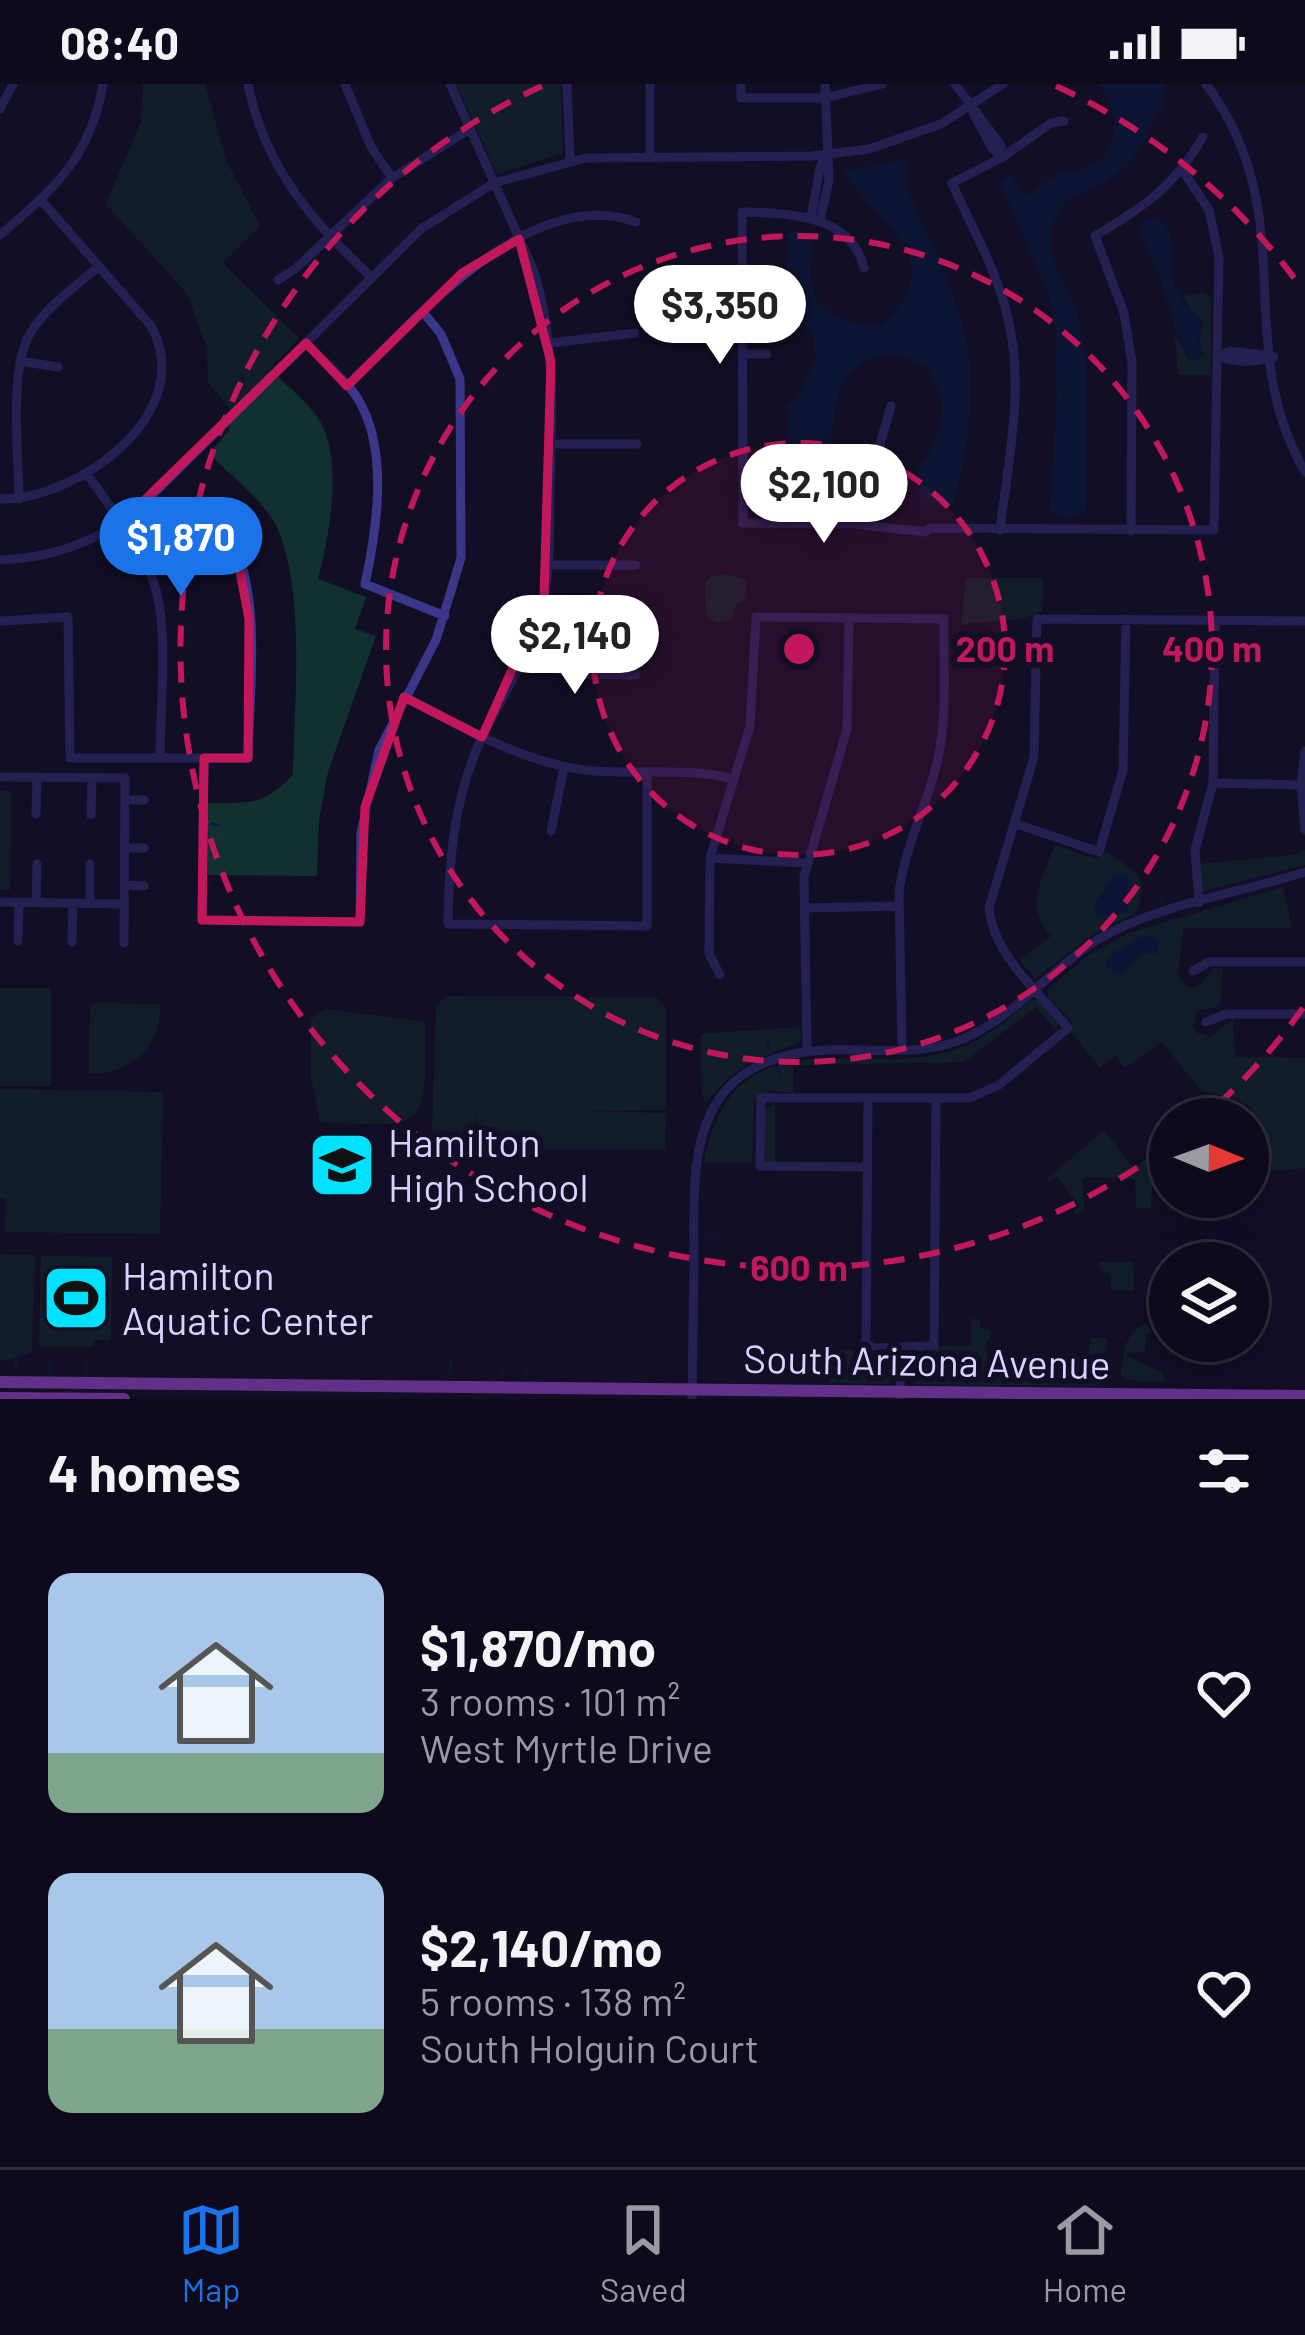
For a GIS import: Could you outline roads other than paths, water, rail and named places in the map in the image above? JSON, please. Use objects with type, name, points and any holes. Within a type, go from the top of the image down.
[{"type":"main road","points":[[0,1382],[485,1393]]},
{"type":"main road","name":"South Arizona Avenue","points":[[485,1393],[548,1389],[692,1394],[1305,1396]]},
{"type":"main road","points":[[0,1398],[124,1399]]},
{"type":"street","points":[[0,109],[13,84]]},
{"type":"street","points":[[0,235],[41,200],[85,146],[103,84]]},
{"type":"street","points":[[248,84],[259,128],[282,176],[329,238],[371,277]]},
{"type":"street","points":[[345,84],[370,147],[392,178]]},
{"type":"street","points":[[450,84],[542,298],[550,343],[551,444],[550,565],[540,614],[523,661],[482,737],[456,814],[448,924],[647,926],[647,772]]},
{"type":"street","points":[[567,84],[570,160]]},
{"type":"street","points":[[650,84],[650,155]]},
{"type":"street","points":[[741,84],[741,98],[825,98],[882,84]]},
{"type":"street","points":[[816,220],[826,155],[825,84]]},
{"type":"street","points":[[955,84],[1000,144],[1003,157]]},
{"type":"street","points":[[0,560],[60,552],[121,524],[421,229],[494,183],[570,160],[826,155],[902,140],[971,108],[1003,84]]},
{"type":"street","points":[[1206,84],[1242,132],[1268,198],[1275,254],[1274,357],[1283,425],[1305,472]]},
{"type":"street","points":[[1000,530],[1015,391],[1010,327],[995,280],[952,183],[1003,157],[1051,123],[1064,121]]},
{"type":"street","points":[[278,280],[392,178],[470,129]]},
{"type":"street","points":[[1131,531],[1132,363],[1124,313],[1095,236],[1141,208],[1183,171],[1203,137]]},
{"type":"street","points":[[864,268],[855,246],[816,220],[742,212],[743,523],[872,525],[917,532],[1214,530],[1219,257],[1202,196],[1183,171]]},
{"type":"street","points":[[0,499],[40,495],[87,474],[145,421],[159,395],[164,370],[151,326],[41,200]]},
{"type":"street","points":[[347,386],[462,273],[520,239],[556,224],[601,216],[636,222]]},
{"type":"street","points":[[19,499],[20,361],[40,321],[98,266]]},
{"type":"street","points":[[204,758],[202,920],[360,922],[365,807],[379,750],[445,616],[461,558],[462,398],[449,349],[423,312]]},
{"type":"street","points":[[550,343],[635,333]]},
{"type":"street","points":[[306,343],[347,386],[366,416],[375,459],[374,539],[364,584],[445,616]]},
{"type":"street","points":[[742,354],[767,354]]},
{"type":"street","points":[[1218,356],[1259,362],[1274,357]]},
{"type":"street","points":[[20,361],[58,368]]},
{"type":"street","points":[[872,525],[874,465],[891,406]]},
{"type":"street","points":[[551,444],[637,444]]},
{"type":"street","points":[[87,474],[149,571],[160,620],[160,758]]},
{"type":"street","points":[[0,621],[68,617],[70,758],[248,758],[249,619],[242,570],[230,537],[149,571]]},
{"type":"street","points":[[550,565],[636,565]]},
{"type":"street","points":[[720,975],[710,954],[710,858],[753,708],[756,617],[944,620],[941,742],[903,866],[898,906],[902,1050]]},
{"type":"street","points":[[807,1052],[806,863],[844,742],[849,708],[849,618]]},
{"type":"street","points":[[867,1167],[760,1166],[761,1098],[970,1099],[991,1091],[1068,1028],[1001,947],[990,919],[993,886],[1034,757],[1037,619],[1305,621],[1305,638]]},
{"type":"street","points":[[1014,824],[1099,852],[1124,770],[1126,620]]},
{"type":"street","points":[[1199,903],[1196,850],[1213,783],[1215,620]]},
{"type":"street","points":[[523,661],[574,674],[636,675]]},
{"type":"street","points":[[404,697],[531,758],[564,766],[734,778]]},
{"type":"street","points":[[1305,751],[1301,784],[1305,830]]},
{"type":"street","points":[[551,831],[564,766]]},
{"type":"street","points":[[0,777],[125,778],[124,943]]},
{"type":"street","points":[[36,814],[37,777]]},
{"type":"street","points":[[91,815],[92,778]]},
{"type":"street","points":[[1213,783],[1301,784]]},
{"type":"street","points":[[125,800],[144,800]]},
{"type":"street","points":[[124,848],[144,848]]},
{"type":"street","points":[[710,858],[806,863]]},
{"type":"street","points":[[36,903],[38,864]]},
{"type":"street","points":[[90,864],[90,903]]},
{"type":"street","points":[[692,1394],[694,1162],[707,1120],[726,1093],[760,1066],[807,1052],[949,1045],[976,1033],[1099,939],[1305,872]]},
{"type":"street","points":[[124,885],[144,886]]},
{"type":"street","points":[[0,902],[124,904]]},
{"type":"street","points":[[18,941],[19,903]]},
{"type":"street","points":[[72,941],[73,903]]},
{"type":"street","points":[[804,908],[898,906]]},
{"type":"street","points":[[1193,971],[1209,962],[1305,962]]},
{"type":"street","points":[[1206,1022],[1226,1014],[1305,1015]]},
{"type":"street","points":[[868,1100],[866,1343],[873,1348],[901,1348],[934,1346],[936,1100]]},
{"type":"street","points":[[900,1395],[901,1348]]},
{"type":"water","points":[[1099,84],[1165,84],[1164,105],[1128,166],[1067,200],[1052,224],[1052,256],[1077,313],[1086,357],[1086,508],[1069,519],[1050,511],[1057,395],[1049,295],[1001,186],[1002,178],[1012,176],[1021,193],[1030,194],[1058,174],[1081,170],[1104,155],[1114,120]]},
{"type":"water","points":[[903,159],[909,171],[904,184],[952,291],[969,358],[968,432],[953,505],[920,505],[918,491],[919,468],[930,453],[940,422],[939,390],[919,364],[890,356],[874,358],[848,376],[834,414],[829,501],[822,509],[797,508],[787,502],[787,407],[799,396],[815,360],[814,337],[786,300],[788,230],[816,237],[810,243],[811,277],[820,304],[847,321],[880,326],[901,303],[911,282],[911,263],[890,227],[843,172]]},
{"type":"water","points":[[1155,217],[1171,239],[1175,286],[1203,325],[1198,340],[1204,350],[1197,360],[1191,360],[1177,334],[1138,228]]},
{"type":"water","points":[[1126,875],[1134,886],[1127,912],[1096,917],[1094,905],[1112,877]]},
{"type":"water","points":[[1148,935],[1160,942],[1156,954],[1141,955],[1122,974],[1109,969],[1106,962],[1114,949]]},
{"type":"water","points":[[44,1280],[69,1281],[70,1300],[75,1300],[75,1294],[93,1294],[93,1317],[88,1323],[74,1324],[73,1330],[59,1329],[57,1319],[65,1304],[58,1300],[57,1311],[44,1311]]},
{"type":"waterway","points":[[241,374],[246,388]]},
{"type":"waterway","points":[[211,824],[219,825]]},
{"type":"waterway","points":[[1160,893],[1163,904]]},
{"type":"waterway","points":[[767,1041],[771,1051]]},
{"type":"waterway","points":[[777,1068],[781,1078]]},
{"type":"waterway","points":[[707,1235],[716,1235]]},
{"type":"waterway","points":[[16,1357],[16,1371]]},
{"type":"waterway","points":[[86,1360],[86,1372]]},
{"type":"waterway","points":[[450,1376],[451,1360]]},
{"type":"waterway","points":[[49,1372],[50,1361]]},
{"type":"waterway","points":[[821,1367],[822,1380]]},
{"type":"waterway","points":[[1005,1370],[1005,1382]]},
{"type":"waterway","points":[[1041,1373],[1041,1383]]},
{"type":"place","name":"Hamilton High School","points":[[342,1165]]},
{"type":"place","name":"Hamilton Aquatic Center","points":[[76,1298]]}]
